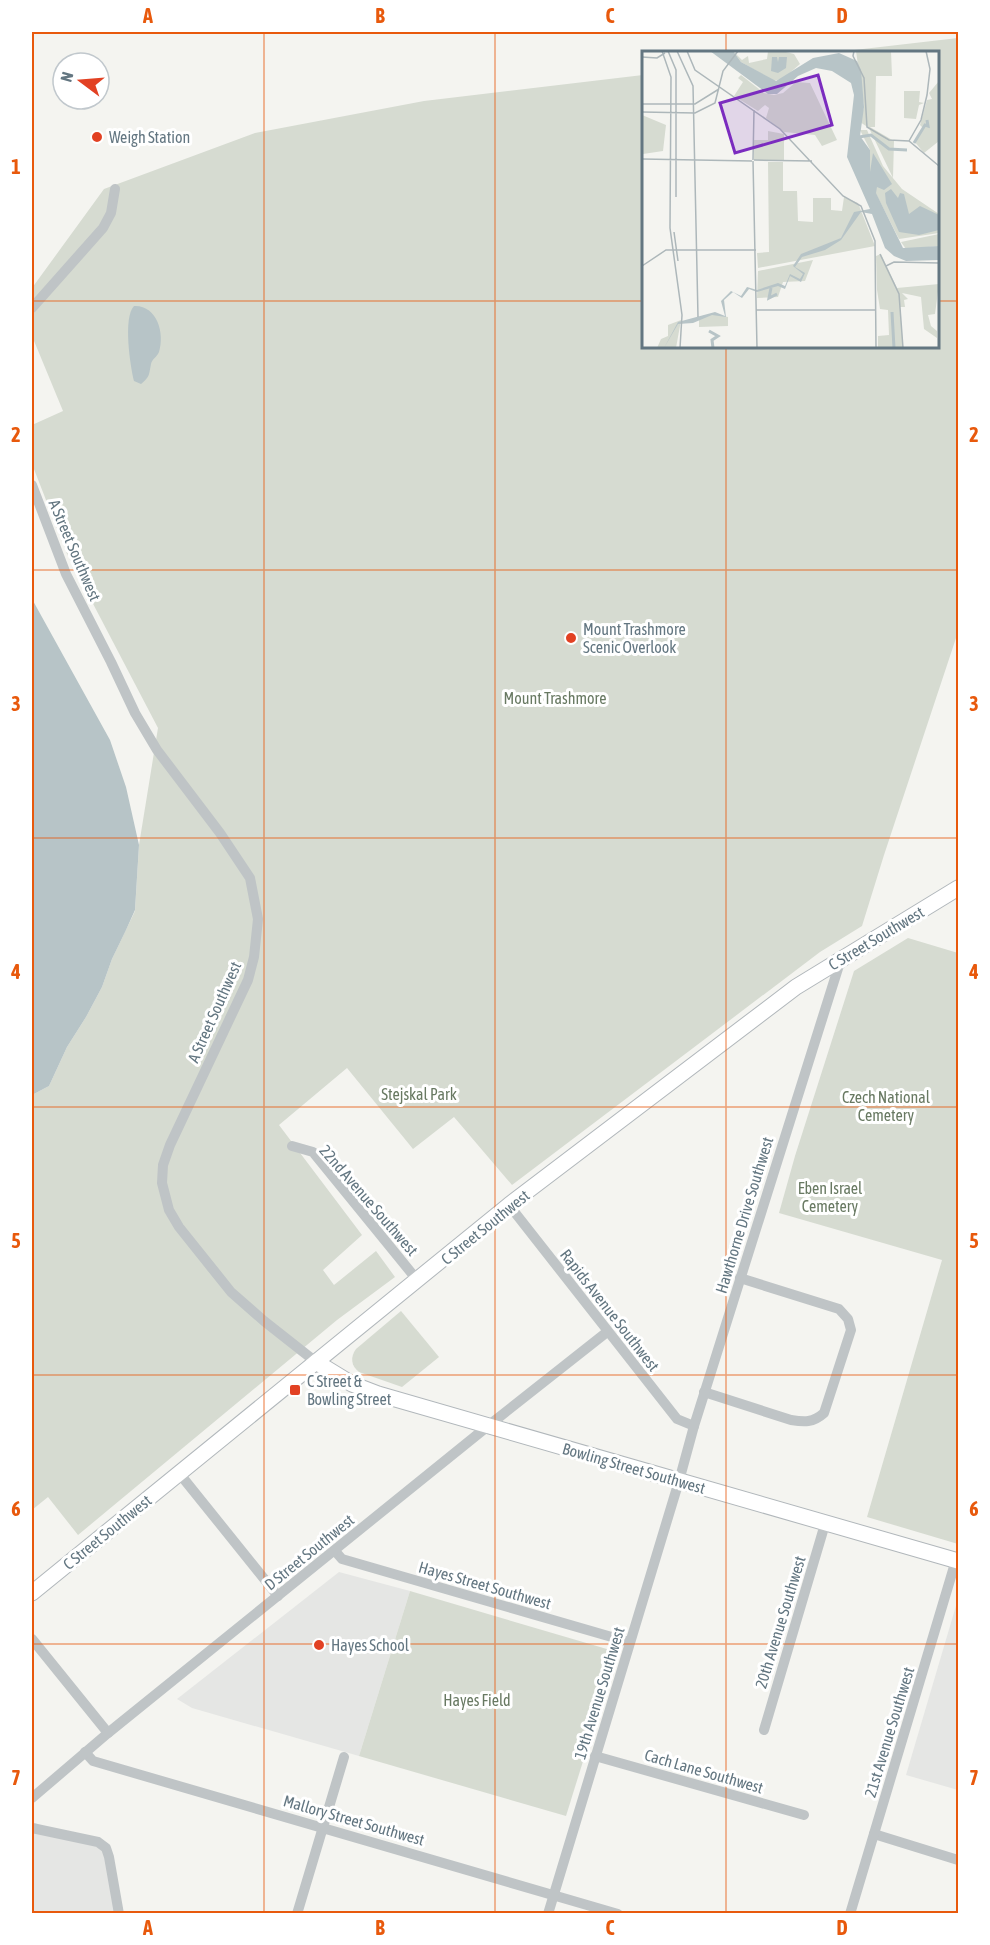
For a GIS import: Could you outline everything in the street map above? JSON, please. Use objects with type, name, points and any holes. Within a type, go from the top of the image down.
[{"type":"main road","name":"C Street Southwest","points":[[32,1593],[509,1205],[796,987],[958,888]]},
{"type":"main road","name":"Bowling Street Southwest","points":[[316,1362],[365,1390],[825,1524],[958,1560]]},
{"type":"street","points":[[32,308],[97,237],[111,213],[115,189]]},
{"type":"street","name":"A Street Southwest","points":[[32,485],[66,574],[135,713],[157,750],[220,833],[250,878],[258,918],[254,957],[248,980],[177,1130],[164,1165],[162,1183],[169,1210],[179,1227],[231,1292],[316,1362]]},
{"type":"street","name":"Hawthorne Drive Southwest","points":[[679,1481],[704,1392],[841,959]]},
{"type":"street","name":"22nd Avenue Southwest","points":[[292,1146],[313,1152],[418,1281]]},
{"type":"street","name":"Rapids Avenue Southwest","points":[[509,1205],[677,1419],[694,1426]]},
{"type":"street","points":[[704,1392],[791,1420],[805,1423],[816,1420],[824,1413],[851,1330],[848,1319],[839,1309],[740,1278]]},
{"type":"street","name":"D Street Southwest","points":[[32,1798],[108,1733],[608,1332]]},
{"type":"street","points":[[179,1473],[278,1596]]},
{"type":"street","name":"19th Avenue Southwest","points":[[548,1914],[679,1481]]},
{"type":"street","name":"20th Avenue Southwest","points":[[764,1730],[825,1524]]},
{"type":"street","name":"Hayes Street Southwest","points":[[335,1551],[342,1559],[629,1642]]},
{"type":"street","name":"21st Avenue Southwest","points":[[850,1914],[958,1560]]},
{"type":"street","points":[[32,1639],[108,1733]]},
{"type":"street","name":"Mallory Street Southwest","points":[[85,1752],[93,1761],[618,1914]]},
{"type":"street","name":"Cach Lane Southwest","points":[[596,1756],[804,1815]]},
{"type":"street","points":[[297,1914],[344,1757]]},
{"type":"street","points":[[32,1828],[98,1842],[106,1848],[110,1857],[119,1914]]},
{"type":"street","points":[[874,1834],[958,1860]]},
{"type":"shaded area","points":[[134,306],[142,307],[154,315],[161,337],[159,352],[152,362],[148,377],[141,384],[134,381],[129,353],[129,320]]},
{"type":"shaded area","points":[[32,599],[110,740],[126,787],[139,845],[135,910],[112,959],[102,987],[67,1047],[49,1086],[32,1095]]},
{"type":"shaded area","name":"Hayes School","points":[[339,1572],[410,1591],[359,1756],[192,1708],[177,1699]]},
{"type":"shaded area","points":[[958,1599],[958,1790],[906,1775]]},
{"type":"shaded area","points":[[32,1822],[106,1848],[118,1913],[32,1914]]},
{"type":"green space","name":"Mount Trashmore","points":[[958,38],[958,632],[862,926],[820,952],[512,1185],[454,1117],[413,1149],[347,1068],[279,1125],[362,1235],[323,1270],[334,1285],[376,1251],[395,1277],[337,1320],[78,1535],[48,1497],[32,1510],[32,1095],[49,1086],[67,1047],[102,987],[112,959],[135,911],[139,845],[158,728],[67,554],[32,464],[32,425],[63,411],[32,336],[32,288],[104,189],[255,133],[424,101],[642,75],[642,348],[939,348],[939,51],[846,51]]},
{"type":"green space","points":[[908,938],[958,953],[958,1544],[867,1517],[942,1260],[779,1213],[854,971]]},
{"type":"green space","points":[[401,1311],[439,1357],[402,1387],[359,1372],[354,1367],[352,1358],[356,1349]]},
{"type":"green space","name":"Hayes Field","points":[[410,1591],[617,1652],[566,1816],[359,1756]]},
{"type":"place","name":"Weigh Station","points":[[97,137]]},
{"type":"place","name":"Mount Trashmore Scenic Overlook","points":[[571,638]]},
{"type":"place","name":"C Street & Bowling Street","points":[[295,1390]]},
{"type":"place","name":"Hayes School","points":[[319,1645]]},
{"type":"park label","name":"Stejskal Park","points":[[419,1094]]},
{"type":"park label","name":"Czech National Cemetery","points":[[886,1106]]},
{"type":"park label","name":"Eben Israel Cemetery","points":[[830,1197]]}]
